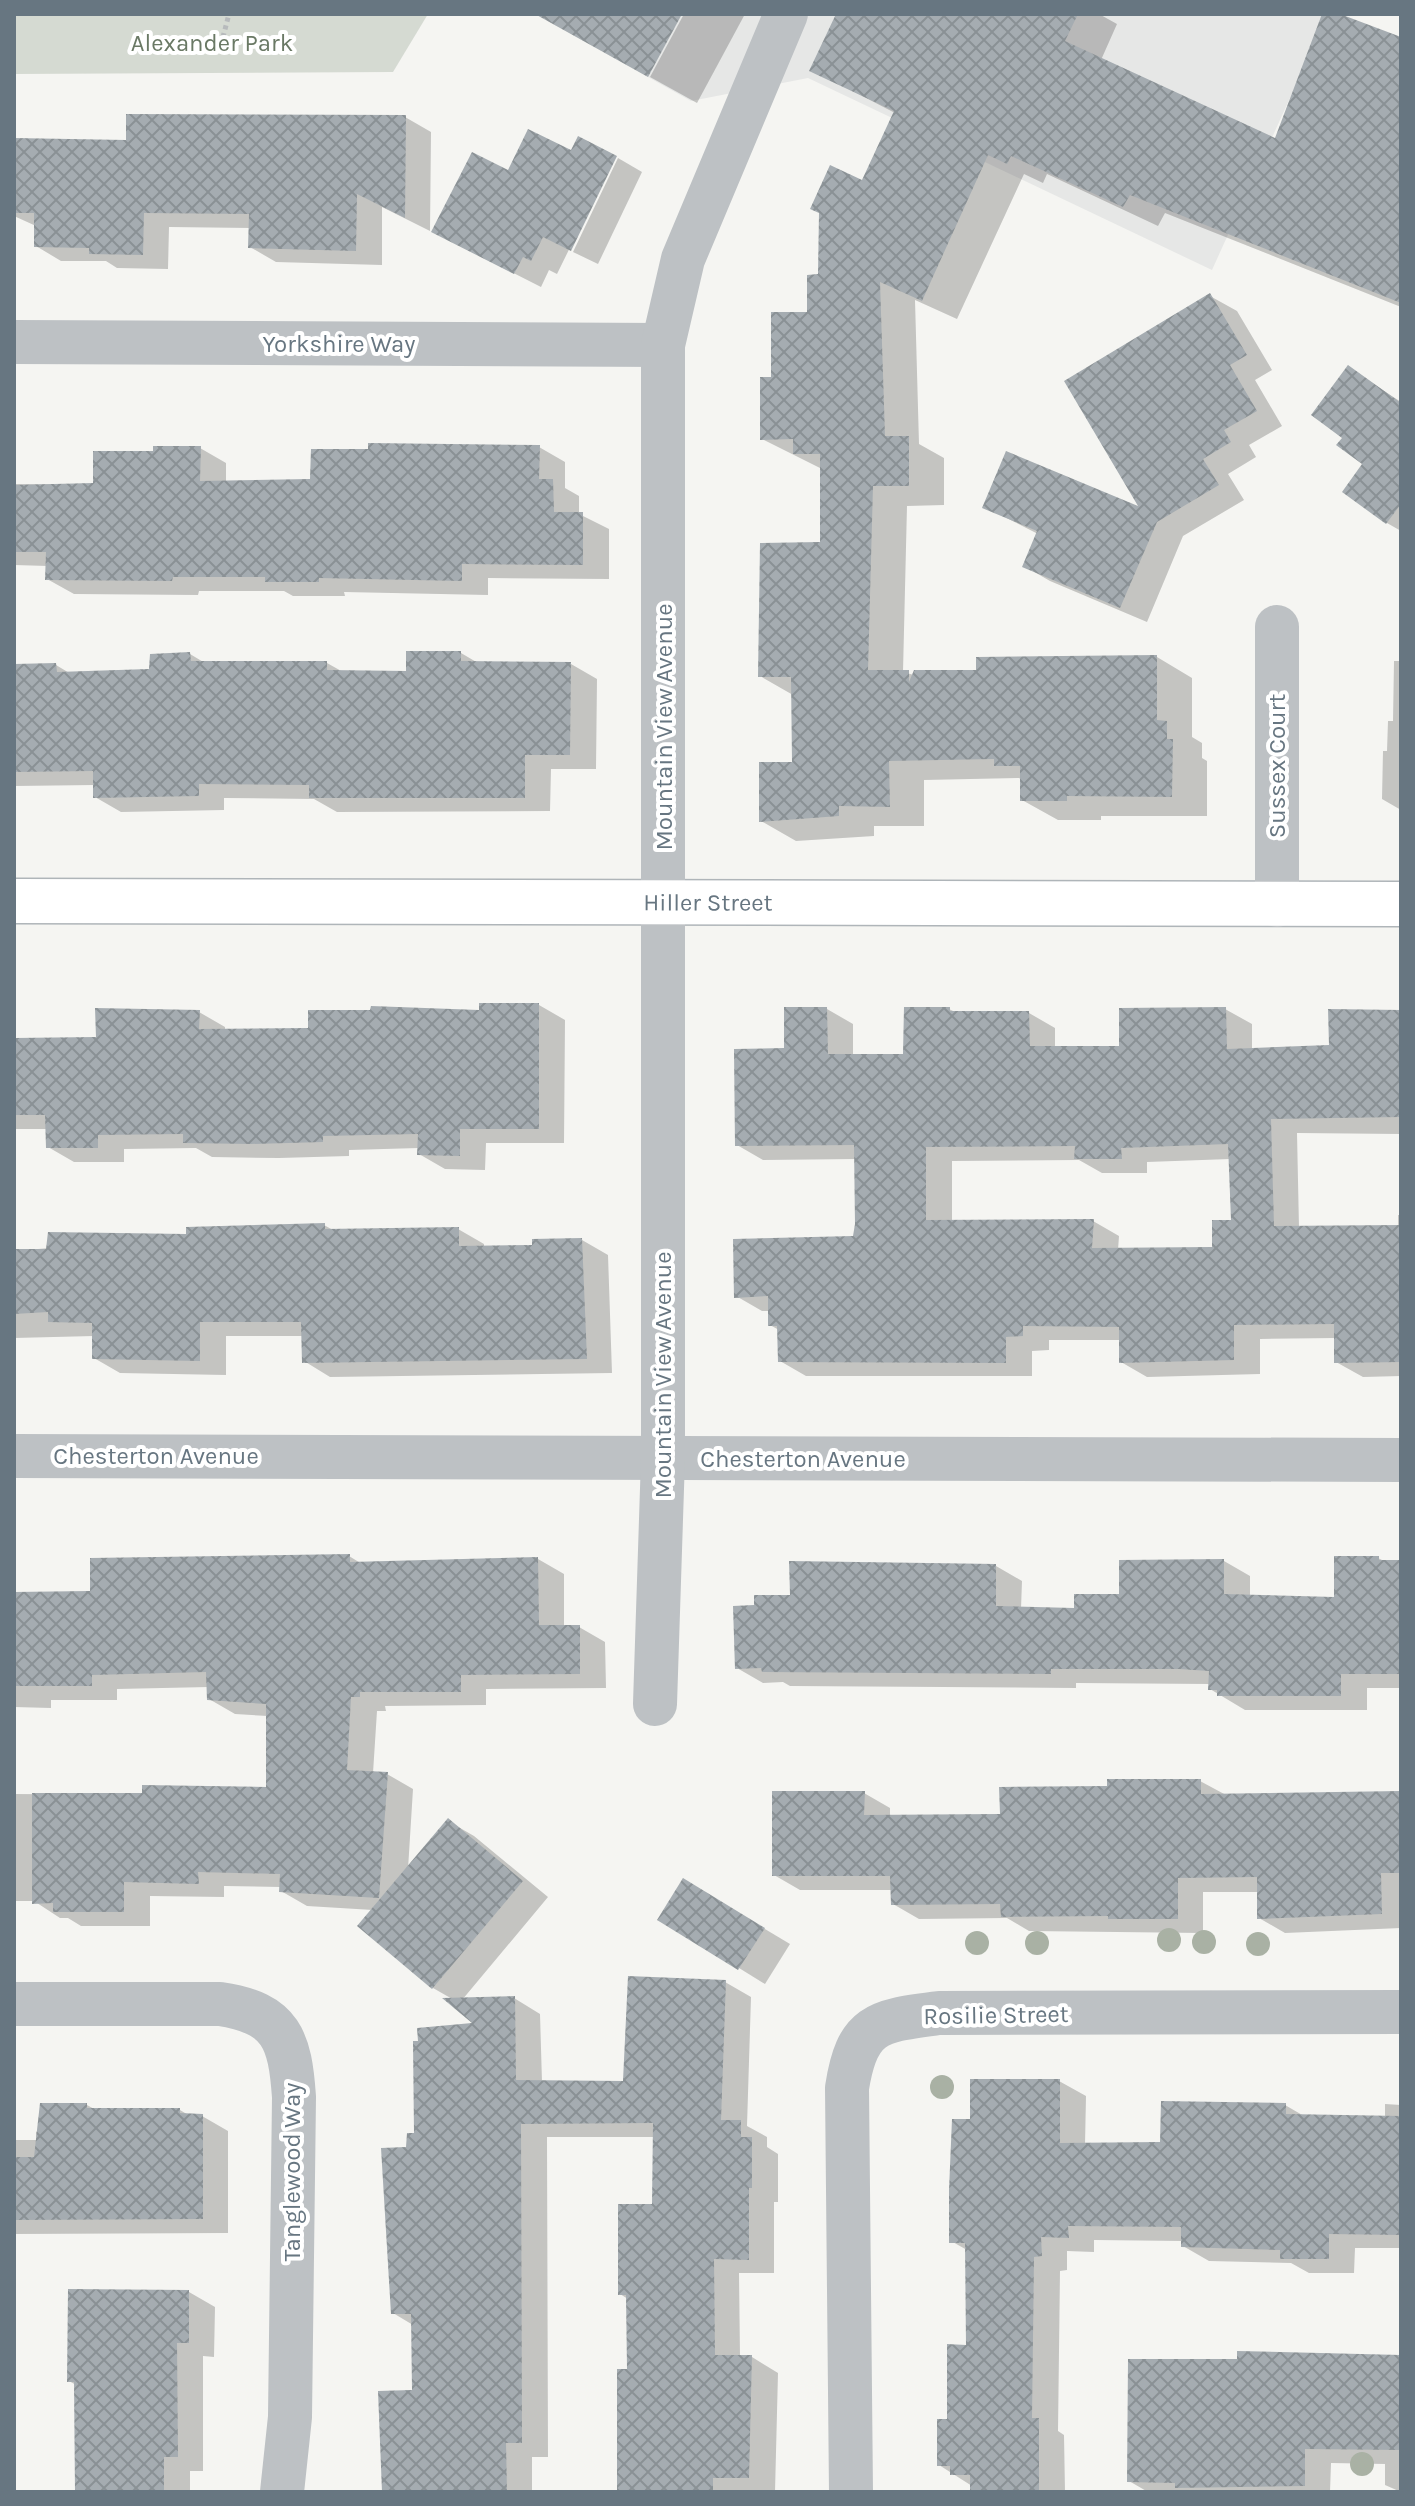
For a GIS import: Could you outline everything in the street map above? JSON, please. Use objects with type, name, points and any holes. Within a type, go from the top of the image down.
[{"type":"street","name":"Mountain View Avenue","points":[[655,1704],[663,1458],[663,345],[683,259],[786,14]]},
{"type":"street","name":"Yorkshire Way","points":[[14,342],[663,345]]},
{"type":"street","name":"Sussex Court","points":[[1277,627],[1277,905]]},
{"type":"street","name":"Hiller Street","points":[[14,901],[1401,904]]},
{"type":"street","name":"Chesterton Avenue","points":[[14,1456],[1401,1460]]},
{"type":"street","name":"Tanglewood Way","points":[[14,2004],[220,2004],[250,2009],[276,2026],[291,2054],[294,2097],[290,2417],[282,2492]]},
{"type":"street","name":"Rosilie Street","points":[[851,2492],[847,2088],[852,2058],[865,2033],[897,2018],[939,2013],[1401,2012]]},
{"type":"path","points":[[223,37],[229,14]]},
{"type":"shaded area","points":[[535,14],[1328,14],[1212,270],[808,78],[691,101]]},
{"type":"green space","name":"Alexander Park","points":[[14,14],[428,14],[393,72],[14,74]]},
{"type":"building","points":[[535,14],[682,14],[648,77]]},
{"type":"building","points":[[836,14],[1078,14],[1065,41],[1275,138],[1322,14],[1340,14],[1401,37],[1401,303],[1130,195],[1123,207],[1011,156],[1007,164],[988,155],[922,301],[880,282],[885,436],[909,436],[909,486],[873,486],[868,670],[909,670],[909,682],[914,670],[976,670],[976,657],[1157,655],[1157,720],[1167,721],[1167,739],[1173,739],[1172,797],[1067,796],[1067,801],[1020,801],[1020,766],[994,766],[994,759],[889,761],[890,807],[839,806],[839,816],[759,822],[759,762],[792,762],[791,677],[758,677],[760,543],[820,542],[820,454],[793,454],[793,439],[760,440],[760,377],[771,377],[771,312],[807,312],[807,275],[818,274],[819,213],[810,209],[830,165],[862,180],[894,111],[809,71]]},
{"type":"building","points":[[126,114],[406,115],[405,218],[357,194],[356,251],[248,248],[249,214],[144,213],[143,255],[89,254],[89,248],[34,247],[34,213],[14,213],[14,138],[126,140]]},
{"type":"building","points":[[528,129],[571,150],[578,136],[617,156],[571,251],[543,237],[531,261],[523,257],[514,274],[431,232],[472,152],[508,170]]},
{"type":"building","points":[[1210,293],[1247,355],[1230,365],[1257,411],[1224,430],[1231,442],[1203,459],[1219,485],[1157,522],[1120,608],[1022,567],[1037,531],[982,508],[1006,451],[1138,506],[1064,381]]},
{"type":"building","points":[[1348,365],[1401,403],[1401,504],[1386,524],[1342,492],[1362,464],[1336,445],[1342,438],[1311,415]]},
{"type":"building","points":[[368,443],[540,445],[539,479],[553,479],[554,512],[583,512],[583,565],[462,564],[462,581],[319,578],[319,582],[265,582],[265,577],[173,577],[172,581],[45,580],[46,552],[14,552],[14,485],[93,483],[93,451],[153,451],[153,446],[201,446],[200,481],[310,479],[311,449],[368,449]]},
{"type":"building","points":[[406,651],[461,651],[461,661],[571,662],[570,755],[525,755],[525,798],[309,798],[309,785],[199,784],[199,796],[93,798],[93,771],[14,772],[14,664],[56,663],[57,672],[149,669],[150,654],[190,652],[191,661],[327,661],[327,670],[406,671]]},
{"type":"building","points":[[479,1003],[539,1003],[539,1129],[460,1129],[460,1156],[417,1155],[418,1134],[323,1136],[323,1142],[251,1144],[183,1143],[183,1134],[98,1135],[98,1148],[46,1148],[45,1115],[14,1115],[14,1038],[96,1037],[95,1008],[200,1010],[199,1029],[308,1028],[308,1010],[370,1010],[371,1006],[479,1010]]},
{"type":"building","points":[[784,1007],[827,1007],[828,1054],[903,1054],[904,1007],[950,1007],[950,1011],[1029,1011],[1030,1046],[1119,1046],[1119,1008],[1226,1007],[1227,1049],[1329,1045],[1328,1009],[1401,1010],[1401,1117],[1271,1119],[1274,1226],[1401,1225],[1401,1362],[1334,1363],[1334,1324],[1234,1325],[1234,1360],[1119,1363],[1119,1327],[1023,1326],[1023,1336],[1006,1337],[1006,1363],[778,1362],[777,1326],[768,1326],[768,1296],[734,1298],[733,1239],[853,1236],[855,1224],[854,1145],[735,1146],[734,1049],[784,1048]],"holes":[[[1228,1144],[1231,1220],[1212,1220],[1212,1247],[1092,1248],[1094,1219],[926,1220],[926,1147],[1075,1146],[1074,1159],[1122,1159],[1121,1148]]]},
{"type":"building","points":[[325,1223],[325,1229],[459,1227],[459,1246],[532,1245],[532,1239],[582,1238],[587,1359],[302,1363],[301,1322],[200,1322],[200,1361],[92,1359],[92,1323],[48,1322],[48,1312],[14,1314],[14,1249],[46,1249],[48,1232],[186,1234],[186,1227]]},
{"type":"building","points":[[350,1554],[350,1562],[538,1557],[539,1625],[580,1625],[580,1674],[461,1675],[461,1692],[360,1692],[360,1697],[351,1697],[347,1770],[388,1772],[379,1898],[279,1892],[280,1874],[198,1872],[199,1884],[124,1882],[124,1912],[53,1912],[53,1903],[32,1904],[32,1793],[142,1793],[142,1785],[266,1787],[266,1704],[207,1700],[206,1672],[92,1675],[92,1686],[14,1686],[14,1592],[90,1591],[90,1558]]},
{"type":"building","points":[[1334,1556],[1379,1556],[1379,1560],[1401,1560],[1401,1674],[1341,1674],[1341,1696],[1217,1696],[1217,1690],[1208,1690],[1209,1671],[1179,1669],[1051,1669],[1051,1674],[762,1672],[761,1668],[735,1669],[733,1606],[754,1605],[754,1595],[790,1595],[789,1561],[996,1564],[996,1606],[1074,1608],[1074,1594],[1119,1594],[1119,1560],[1224,1559],[1224,1594],[1334,1597]]},
{"type":"building","points":[[1107,1779],[1201,1779],[1201,1794],[1401,1791],[1401,1873],[1381,1873],[1382,1914],[1257,1919],[1257,1877],[1178,1878],[1178,1919],[1108,1919],[1108,1916],[1001,1917],[1000,1904],[891,1905],[890,1876],[772,1876],[772,1791],[865,1791],[864,1815],[1000,1814],[999,1787],[1107,1786]]},
{"type":"building","points":[[448,1818],[523,1881],[432,1989],[357,1926]]},
{"type":"building","points":[[683,1878],[765,1928],[738,1970],[657,1920]]},
{"type":"building","points":[[628,1976],[726,1980],[721,2120],[741,2120],[741,2137],[752,2137],[752,2188],[749,2188],[749,2260],[714,2259],[715,2355],[752,2355],[749,2478],[713,2478],[713,2492],[617,2492],[617,2369],[627,2369],[626,2295],[618,2295],[618,2204],[652,2204],[653,2123],[521,2124],[522,2443],[506,2443],[507,2492],[382,2492],[378,2391],[412,2390],[411,2314],[391,2314],[381,2148],[406,2147],[407,2133],[414,2133],[413,2041],[418,2041],[417,2028],[472,2023],[442,1998],[515,1996],[516,2080],[623,2081]]},
{"type":"building","points":[[970,2079],[1060,2079],[1060,2143],[1160,2142],[1161,2101],[1286,2103],[1286,2114],[1401,2116],[1401,2235],[1329,2234],[1329,2259],[1280,2259],[1280,2250],[1181,2247],[1181,2227],[1068,2226],[1069,2238],[1041,2237],[1042,2256],[1034,2257],[1032,2418],[1039,2418],[1039,2492],[970,2492],[970,2475],[950,2475],[950,2466],[937,2466],[937,2419],[947,2419],[947,2344],[966,2345],[965,2243],[949,2243],[949,2190],[952,2119],[970,2119]]},
{"type":"building","points":[[40,2103],[87,2103],[87,2108],[180,2108],[180,2113],[203,2114],[203,2219],[14,2220],[14,2157],[34,2157]]},
{"type":"building","points":[[68,2289],[189,2290],[189,2343],[177,2343],[178,2457],[164,2457],[164,2492],[75,2492],[74,2382],[67,2382]]},
{"type":"building","points":[[1237,2351],[1401,2355],[1401,2450],[1305,2449],[1305,2486],[1175,2488],[1175,2483],[1127,2482],[1128,2359],[1237,2359]]}]
